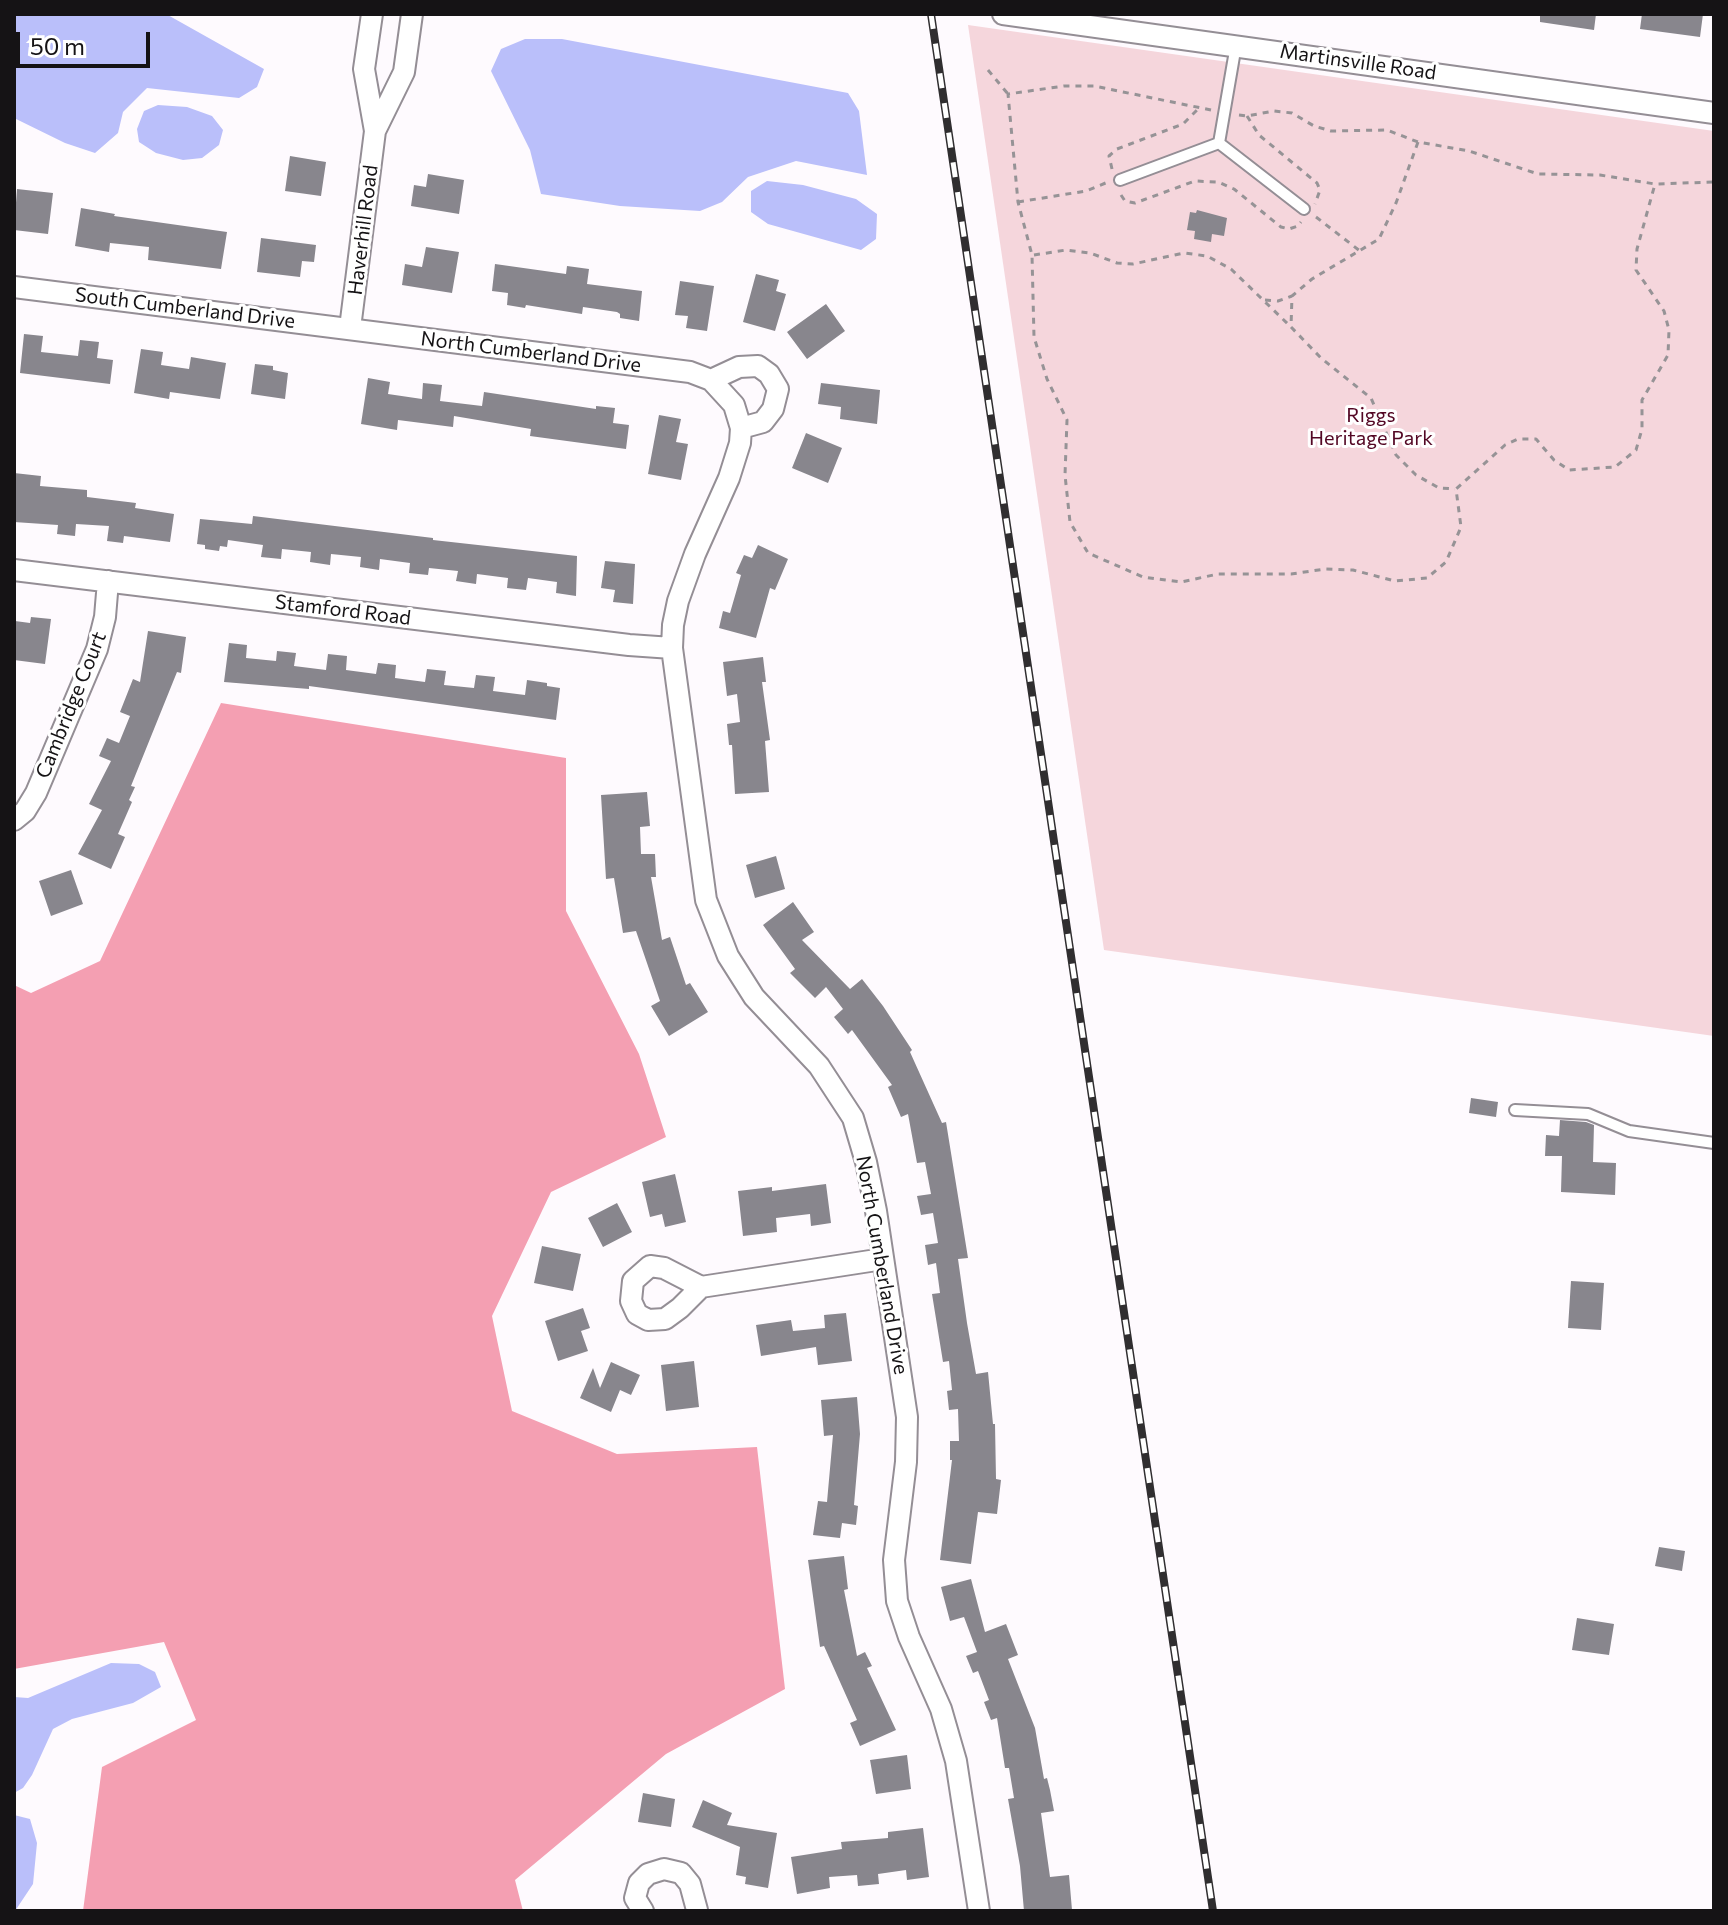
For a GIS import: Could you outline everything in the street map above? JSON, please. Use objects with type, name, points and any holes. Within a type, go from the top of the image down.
[{"type":"street","name":"Haverhill Road","points":[[350,328],[375,131],[364,69],[372,14]]},
{"type":"street","name":"Haverhill Road","points":[[375,131],[404,72],[412,14]]},
{"type":"street","name":"Martinsville Road","points":[[1003,14],[1714,113]]},
{"type":"street","name":"South Cumberland Drive","points":[[16,284],[350,328]]},
{"type":"street","name":"North Cumberland Drive","points":[[350,328],[690,372],[711,380]]},
{"type":"street","points":[[758,366],[769,374],[778,389],[773,409],[763,422],[741,428],[734,405],[711,380],[739,367],[758,366]]},
{"type":"street","name":"North Cumberland Drive","points":[[741,428],[740,443],[729,478],[678,601],[673,625],[672,648],[706,900],[728,956],[754,997],[819,1066],[853,1118],[866,1162],[907,1417],[906,1462],[894,1560],[897,1601],[909,1637],[941,1709],[956,1761],[979,1911]]},
{"type":"street","name":"Stamford Road","points":[[14,570],[613,644],[672,648]]},
{"type":"street","name":"Cambridge Court","points":[[14,820],[25,811],[36,793],[97,649],[105,617],[108,581]]},
{"type":"street","points":[[701,1287],[883,1259]]},
{"type":"street","points":[[643,1911],[635,1898],[639,1883],[648,1874],[664,1869],[681,1873],[690,1884],[697,1911]]},
{"type":"lane","points":[[1219,143],[1236,45]]},
{"type":"lane","points":[[1117,180],[1219,143]]},
{"type":"lane","points":[[1219,143],[1304,214]]},
{"type":"lane","points":[[1515,1110],[1588,1114],[1629,1131],[1714,1143]]},
{"type":"path","points":[[988,70],[1008,94],[1018,202],[1032,255],[1034,337],[1047,379],[1067,420],[1065,475],[1070,522],[1088,553],[1143,577],[1181,582],[1218,574],[1291,574],[1325,569],[1353,570],[1395,581],[1427,578],[1446,562],[1461,527],[1456,489]]},
{"type":"path","points":[[1008,94],[1064,86],[1094,86],[1247,116],[1274,111],[1292,113],[1314,126],[1331,131],[1387,130],[1418,142],[1469,151],[1538,174],[1600,175],[1655,184],[1714,182]]},
{"type":"path","points":[[1199,108],[1183,124],[1117,149],[1109,156],[1125,201],[1135,203],[1195,181],[1218,182],[1234,189],[1281,227],[1289,229],[1298,226],[1304,214]]},
{"type":"path","points":[[1247,116],[1259,135],[1317,183],[1320,190],[1318,200],[1309,212],[1360,251]]},
{"type":"path","points":[[1264,300],[1278,301],[1292,296],[1312,279],[1379,239],[1418,142]]},
{"type":"path","points":[[1018,202],[1086,191],[1117,180]]},
{"type":"path","points":[[1032,255],[1066,250],[1133,264],[1184,253],[1207,256],[1231,269],[1321,358],[1371,398],[1396,455],[1416,475],[1439,488],[1456,489],[1505,445],[1518,439],[1536,439],[1554,460],[1569,470],[1615,467],[1636,450],[1642,429],[1642,400],[1668,355],[1669,330],[1664,311],[1636,270],[1637,249],[1655,184]]},
{"type":"path","points":[[1291,327],[1292,296]]},
{"type":"green space","name":"Riggs Heritage Park","points":[[968,25],[1714,131],[1714,1036],[1104,950]]},
{"type":"shaded area","points":[[221,703],[566,758],[566,911],[639,1054],[666,1137],[551,1192],[492,1316],[512,1411],[617,1454],[757,1447],[785,1689],[666,1754],[515,1880],[523,1911],[83,1911],[102,1767],[196,1720],[164,1642],[14,1669],[14,985],[31,993],[100,961]]},
{"type":"water","points":[[14,14],[166,14],[264,69],[257,87],[239,98],[147,88],[123,112],[118,133],[95,153],[65,143],[14,118]]},
{"type":"water","points":[[525,39],[562,39],[848,93],[859,111],[867,175],[796,161],[748,177],[722,202],[700,211],[620,206],[541,194],[530,150],[491,71],[501,49]]},
{"type":"water","points":[[158,105],[187,107],[212,116],[223,130],[219,145],[202,158],[183,160],[156,153],[139,142],[137,129],[144,111]]},
{"type":"water","points":[[767,181],[803,185],[856,199],[877,214],[876,239],[861,250],[768,224],[751,212],[751,191]]},
{"type":"water","points":[[111,1663],[139,1664],[155,1672],[161,1687],[133,1703],[72,1719],[53,1729],[32,1775],[23,1788],[14,1793],[14,1697],[28,1698]]},
{"type":"water","points":[[14,1815],[30,1819],[37,1843],[33,1884],[15,1911]]},
{"type":"building","points":[[1540,14],[1596,14],[1594,30],[1540,22]]},
{"type":"building","points":[[1642,14],[1703,14],[1700,37],[1640,29]]},
{"type":"building","points":[[290,156],[326,162],[321,196],[285,191]]},
{"type":"building","points":[[428,174],[464,180],[459,214],[411,206],[414,185],[426,187]]},
{"type":"building","points":[[17,189],[53,193],[48,234],[14,230]]},
{"type":"building","points":[[81,208],[114,216],[227,232],[221,269],[148,260],[149,247],[110,243],[109,252],[75,246]]},
{"type":"building","points":[[1197,210],[1227,218],[1224,236],[1212,234],[1211,242],[1194,239],[1195,231],[1187,230],[1190,212],[1196,213]]},
{"type":"building","points":[[261,238],[316,245],[314,262],[302,261],[300,277],[257,272]]},
{"type":"building","points":[[426,247],[459,252],[452,293],[402,285],[405,264],[422,267]]},
{"type":"building","points":[[495,264],[566,274],[567,266],[589,269],[587,284],[642,291],[639,321],[620,318],[617,312],[583,307],[582,314],[507,305],[508,293],[492,291]]},
{"type":"building","points":[[756,274],[779,280],[776,291],[786,294],[775,331],[743,322]]},
{"type":"building","points":[[680,281],[714,286],[707,331],[686,328],[688,316],[675,315]]},
{"type":"building","points":[[826,304],[845,331],[807,359],[787,332]]},
{"type":"building","points":[[24,334],[43,336],[41,352],[78,356],[80,340],[99,342],[97,358],[113,360],[110,384],[20,373]]},
{"type":"building","points":[[141,349],[163,352],[161,365],[189,369],[191,357],[226,363],[220,399],[170,392],[169,399],[134,393]]},
{"type":"building","points":[[255,364],[273,366],[273,370],[288,373],[285,399],[251,394]]},
{"type":"building","points":[[368,378],[390,382],[388,394],[422,399],[423,383],[442,385],[440,401],[482,406],[484,392],[596,409],[596,406],[615,408],[613,423],[629,425],[626,449],[530,436],[531,429],[454,416],[453,427],[398,420],[397,430],[361,424]]},
{"type":"building","points":[[821,383],[880,390],[877,424],[840,419],[841,407],[818,404]]},
{"type":"building","points":[[659,415],[681,419],[676,442],[688,444],[681,480],[648,474]]},
{"type":"building","points":[[806,433],[842,448],[828,483],[792,468]]},
{"type":"building","points":[[14,473],[41,476],[40,486],[87,490],[87,497],[136,503],[135,508],[174,514],[170,542],[124,536],[123,543],[107,541],[109,526],[76,524],[75,536],[57,534],[58,525],[14,522]]},
{"type":"building","points":[[253,516],[577,556],[576,596],[556,593],[557,582],[528,578],[526,590],[507,588],[508,578],[477,574],[476,584],[456,581],[458,571],[429,568],[428,575],[409,573],[410,563],[380,559],[379,570],[360,567],[361,557],[331,554],[330,565],[310,562],[311,552],[282,549],[281,559],[261,557],[263,545],[228,540],[227,547],[220,546],[219,551],[197,544],[200,519],[252,524]]},
{"type":"building","points":[[758,545],[788,559],[775,590],[770,588],[756,638],[719,628],[723,611],[730,613],[741,575],[736,573],[744,555],[752,558]]},
{"type":"building","points":[[605,561],[635,564],[633,604],[613,602],[615,590],[601,588]]},
{"type":"building","points":[[31,617],[51,619],[45,664],[14,660],[15,621],[30,623]]},
{"type":"building","points":[[148,631],[186,637],[181,673],[177,672],[131,786],[135,787],[129,800],[132,802],[118,834],[125,837],[111,869],[78,854],[102,810],[89,804],[111,761],[99,756],[107,738],[119,743],[130,716],[120,712],[133,679],[140,682]]},
{"type":"building","points":[[229,643],[247,645],[246,658],[276,661],[277,651],[296,653],[294,666],[326,670],[328,654],[347,656],[346,670],[376,674],[378,663],[396,665],[395,678],[425,682],[427,669],[446,671],[444,685],[474,688],[476,675],[495,677],[493,691],[525,695],[527,680],[547,683],[547,686],[560,688],[556,720],[309,686],[309,689],[224,682]]},
{"type":"building","points":[[763,657],[766,682],[762,682],[770,740],[765,741],[769,792],[735,794],[732,745],[729,745],[727,724],[740,722],[737,694],[727,696],[723,662]]},
{"type":"building","points":[[647,792],[650,826],[640,827],[641,854],[655,854],[656,877],[651,877],[662,940],[670,937],[686,985],[690,983],[708,1012],[669,1036],[651,1006],[660,1001],[636,931],[623,933],[614,878],[606,879],[601,795]]},
{"type":"building","points":[[776,856],[785,889],[755,898],[746,865]]},
{"type":"building","points":[[71,870],[83,904],[51,916],[39,881]]},
{"type":"building","points":[[793,902],[814,932],[802,940],[850,989],[862,979],[883,1006],[912,1050],[910,1052],[942,1123],[946,1122],[968,1258],[958,1259],[967,1323],[976,1374],[988,1372],[995,1424],[996,1479],[1001,1480],[997,1514],[978,1512],[971,1564],[940,1560],[952,1460],[950,1441],[959,1441],[958,1409],[949,1410],[947,1391],[952,1390],[949,1361],[943,1362],[932,1294],[940,1293],[936,1263],[928,1265],[925,1245],[938,1243],[933,1213],[921,1215],[917,1196],[931,1194],[925,1162],[917,1163],[908,1114],[901,1117],[888,1087],[892,1085],[852,1030],[848,1034],[834,1017],[843,1009],[826,987],[815,998],[790,973],[795,969],[763,925]]},
{"type":"building","points":[[1471,1098],[1498,1102],[1496,1117],[1469,1113]]},
{"type":"building","points":[[1560,1120],[1594,1125],[1593,1162],[1616,1163],[1615,1195],[1561,1192],[1562,1156],[1545,1156],[1546,1135],[1559,1136]]},
{"type":"building","points":[[675,1174],[686,1222],[665,1227],[662,1214],[650,1217],[642,1182]]},
{"type":"building","points":[[826,1184],[831,1223],[811,1226],[810,1214],[776,1218],[777,1232],[743,1236],[738,1191],[772,1187],[772,1191]]},
{"type":"building","points":[[617,1203],[632,1232],[603,1247],[588,1218]]},
{"type":"building","points":[[542,1246],[581,1254],[573,1291],[534,1283]]},
{"type":"building","points":[[1571,1281],[1604,1283],[1601,1330],[1568,1328]]},
{"type":"building","points":[[583,1308],[590,1328],[581,1331],[588,1351],[558,1361],[545,1321]]},
{"type":"building","points":[[846,1313],[852,1361],[818,1365],[816,1347],[761,1356],[756,1325],[791,1320],[793,1331],[825,1328],[824,1315]]},
{"type":"building","points":[[694,1361],[699,1407],[666,1411],[661,1365]]},
{"type":"building","points":[[611,1362],[640,1375],[631,1395],[620,1390],[611,1412],[580,1398],[593,1368],[600,1388]]},
{"type":"building","points":[[857,1397],[860,1434],[854,1505],[858,1506],[856,1525],[842,1523],[840,1538],[813,1535],[818,1501],[827,1502],[833,1435],[824,1436],[821,1400]]},
{"type":"building","points":[[1659,1547],[1685,1551],[1682,1571],[1655,1566]]},
{"type":"building","points":[[844,1556],[848,1589],[844,1590],[857,1656],[865,1652],[872,1666],[867,1668],[896,1730],[860,1746],[850,1723],[857,1720],[824,1646],[820,1647],[808,1560]]},
{"type":"building","points":[[971,1579],[985,1632],[1006,1624],[1018,1655],[1008,1659],[1035,1728],[1044,1779],[1047,1778],[1054,1811],[1041,1813],[1050,1877],[1069,1875],[1072,1910],[1024,1911],[1020,1866],[1008,1799],[1014,1798],[1009,1768],[1005,1768],[997,1718],[991,1720],[984,1702],[989,1700],[978,1671],[973,1673],[966,1656],[977,1652],[964,1617],[950,1621],[941,1587]]},
{"type":"building","points":[[1577,1618],[1614,1624],[1609,1655],[1572,1650]]},
{"type":"building","points":[[907,1755],[911,1789],[876,1794],[870,1760]]},
{"type":"building","points":[[643,1793],[675,1799],[671,1827],[638,1822]]},
{"type":"building","points":[[703,1800],[732,1813],[727,1825],[777,1833],[768,1888],[745,1884],[746,1877],[736,1875],[740,1847],[692,1827]]},
{"type":"building","points":[[923,1828],[929,1877],[907,1880],[906,1870],[878,1874],[879,1884],[858,1886],[857,1875],[829,1877],[830,1888],[797,1894],[791,1857],[842,1849],[841,1842],[888,1838],[888,1832]]},
{"type":"railway","points":[[931,14],[1213,1911]]}]
